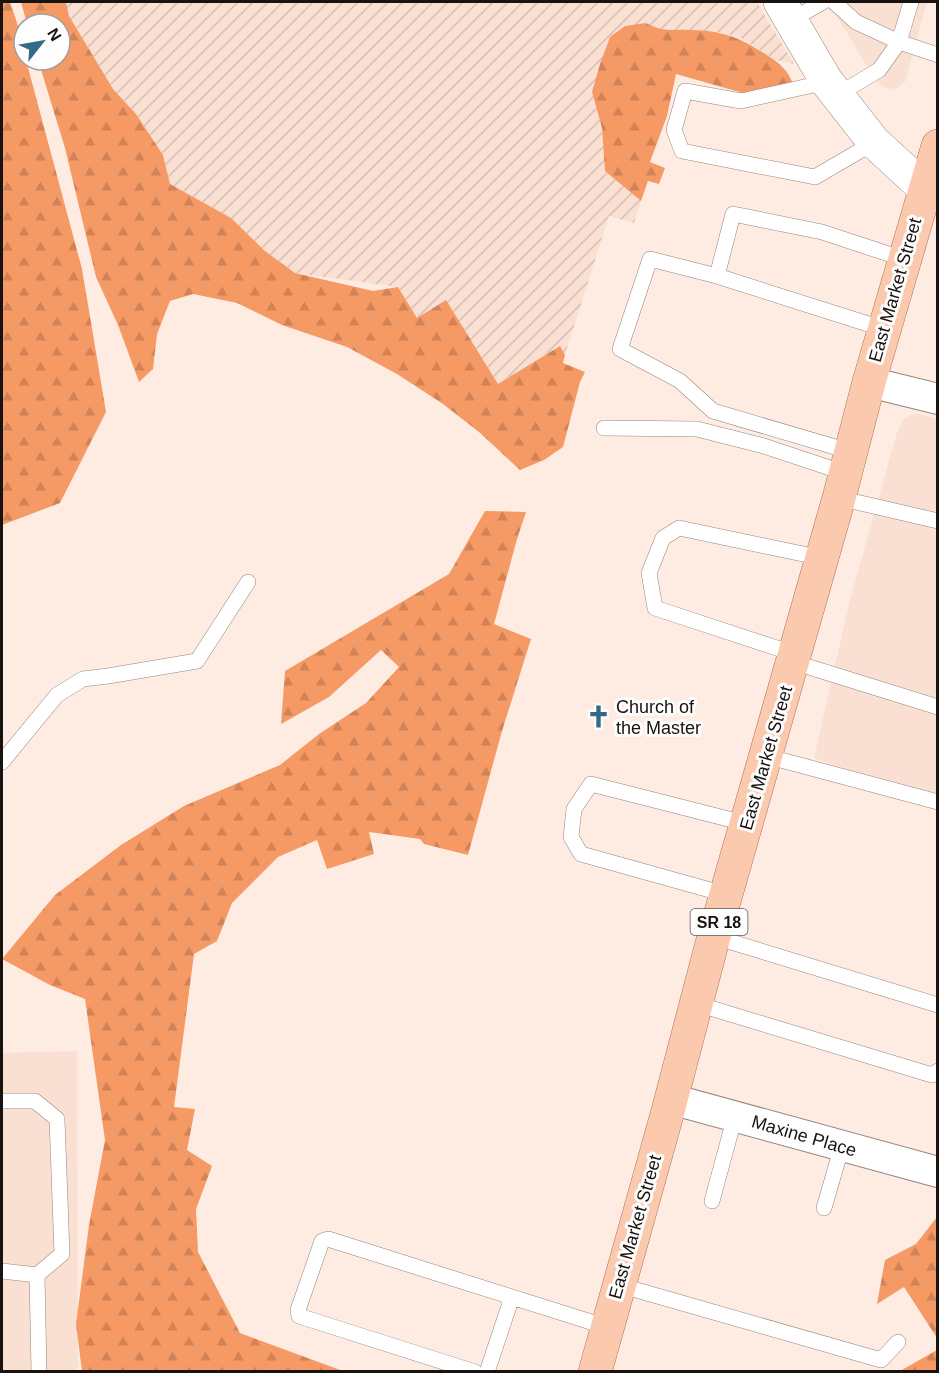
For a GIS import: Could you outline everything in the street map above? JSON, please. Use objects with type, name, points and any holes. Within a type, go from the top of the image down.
[{"type":"main road","name":"East Market Street","points":[[595,1371],[884,329],[904,259],[927,204],[938,146]]},
{"type":"street","points":[[785,11],[832,88],[927,204]]},
{"type":"street","points":[[869,382],[938,399]]},
{"type":"street","name":"Maxine Place","points":[[671,1099],[938,1172]]},
{"type":"lane","points":[[785,11],[823,2]]},
{"type":"lane","points":[[834,2],[856,22],[899,42],[938,55]]},
{"type":"lane","points":[[874,142],[815,177],[682,152],[674,130],[685,91],[741,101],[832,88],[879,69],[899,42],[911,2]]},
{"type":"lane","points":[[717,276],[733,214],[822,232],[904,259]]},
{"type":"lane","points":[[884,329],[717,276],[650,259],[620,349],[680,381],[712,411],[938,520]]},
{"type":"lane","points":[[604,428],[697,429],[764,446],[845,474]]},
{"type":"lane","points":[[822,558],[679,528],[663,538],[649,573],[655,608],[938,707]]},
{"type":"lane","points":[[2,762],[57,695],[83,679],[197,661],[248,582]]},
{"type":"lane","points":[[766,756],[938,802]]},
{"type":"lane","points":[[728,895],[581,854],[571,837],[574,809],[591,784],[747,824]]},
{"type":"lane","points":[[715,937],[938,1005]]},
{"type":"lane","points":[[697,1004],[932,1075],[938,1071]]},
{"type":"lane","points":[[2,1101],[35,1101],[57,1119],[62,1254],[37,1275],[2,1271]]},
{"type":"lane","points":[[712,1201],[735,1116]]},
{"type":"lane","points":[[824,1208],[842,1146]]},
{"type":"lane","points":[[475,1371],[299,1316],[298,1310],[322,1241],[328,1239],[607,1327]]},
{"type":"lane","points":[[37,1275],[39,1371]]},
{"type":"lane","points":[[619,1285],[881,1360],[898,1342]]},
{"type":"lane","points":[[487,1371],[512,1297]]},
{"type":"shaded area","points":[[66,2],[757,2],[794,64],[776,60],[741,38],[718,32],[660,30],[646,23],[592,92],[602,128],[605,171],[641,201],[634,223],[609,216],[565,355],[559,346],[498,384],[446,300],[417,318],[398,287],[295,273],[265,251],[231,218],[170,184],[163,155],[136,114],[113,89],[72,21],[72,12],[68,12]]},
{"type":"shaded area","points":[[828,2],[927,2],[905,82],[897,89],[886,88],[876,81]]},
{"type":"shaded area","points":[[916,413],[937,419],[937,801],[814,758],[849,604],[897,432],[904,419]]},
{"type":"shaded area","points":[[77,1051],[78,1371],[2,1371],[2,1053]]},
{"type":"green space","points":[[2,2],[10,2],[13,12],[12,72],[29,72],[82,269],[106,412],[60,503],[2,525]]},
{"type":"green space","points":[[21,2],[66,2],[68,12],[24,12]]},
{"type":"green space","points":[[72,21],[113,89],[136,114],[163,155],[170,184],[231,218],[265,251],[295,273],[373,291],[398,287],[417,318],[446,300],[498,384],[560,346],[565,355],[563,363],[585,372],[580,382],[563,447],[544,460],[520,470],[479,432],[443,404],[397,374],[347,347],[282,325],[237,303],[193,294],[170,301],[157,334],[153,369],[139,382],[118,325],[96,277],[65,148],[42,72],[72,72]]},
{"type":"green space","points":[[646,23],[664,29],[712,32],[737,38],[778,63],[790,77],[795,89],[757,97],[676,74],[667,116],[650,162],[665,168],[659,184],[648,181],[641,201],[605,171],[602,128],[592,92],[610,37],[625,26]]},
{"type":"green space","points":[[485,511],[526,512],[494,624],[531,639],[502,731],[468,855],[424,844],[420,839],[369,832],[374,854],[327,869],[317,840],[278,857],[232,903],[217,941],[194,954],[174,1107],[195,1109],[187,1150],[212,1166],[196,1209],[198,1252],[240,1333],[343,1371],[82,1371],[76,1324],[89,1225],[105,1140],[85,999],[50,985],[2,959],[55,895],[121,845],[184,806],[280,765],[319,734],[366,703],[399,667],[381,650],[329,697],[281,724],[285,671],[449,574]]},
{"type":"green space","points":[[937,1217],[937,1338],[904,1287],[877,1304],[885,1260],[916,1244]]},
{"type":"green space","points":[[937,1350],[937,1371],[900,1371]]},
{"type":"place","name":"Church of the Master","points":[[598,717]]}]
